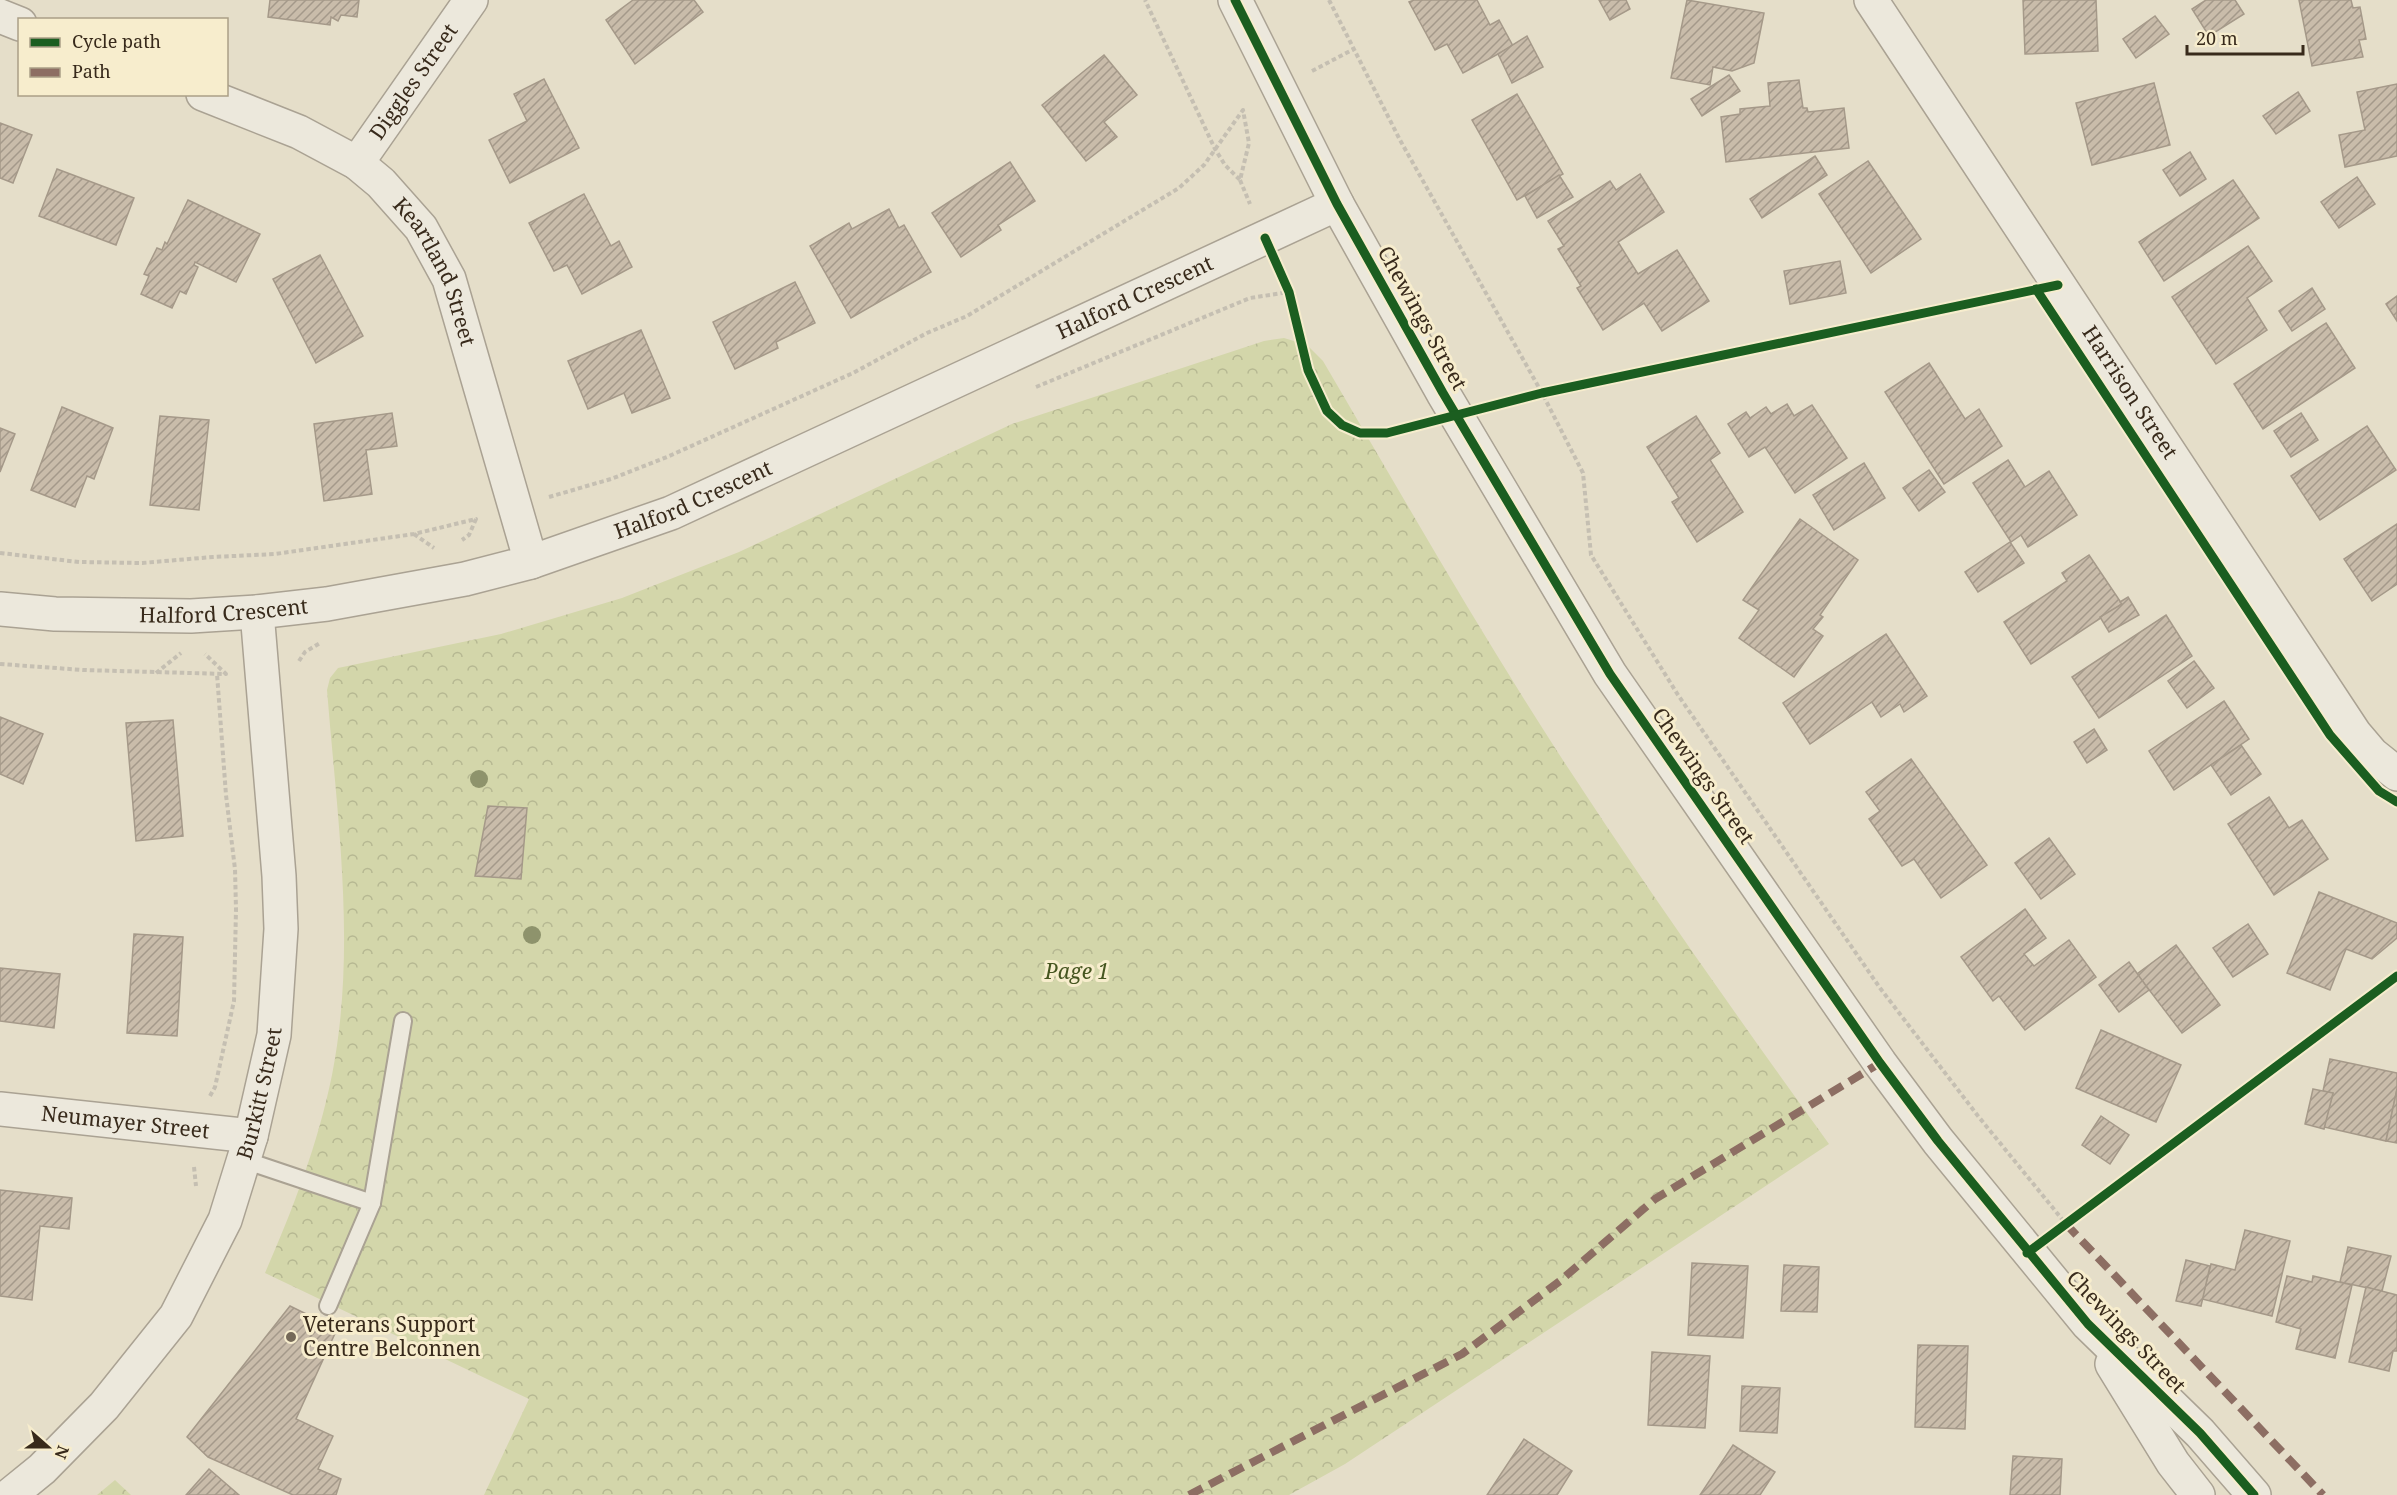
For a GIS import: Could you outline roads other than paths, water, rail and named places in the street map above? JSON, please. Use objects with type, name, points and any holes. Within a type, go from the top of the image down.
[{"type":"street","name":"Diggles Street","points":[[357,163],[471,0]]},
{"type":"street","name":"Chewings Street","points":[[1234,0],[1337,204],[1443,393],[1610,674],[1880,1063],[1938,1142],[2088,1324],[2200,1433],[2254,1495]]},
{"type":"street","name":"Harrison Street","points":[[1871,0],[2355,734],[2372,754],[2397,774]]},
{"type":"street","points":[[0,16],[18,23]]},
{"type":"street","name":"Keartland Street","points":[[208,96],[299,132],[357,163],[381,183],[421,228],[449,279],[531,562]]},
{"type":"street","name":"Halford Crescent","points":[[0,609],[56,614],[191,616],[257,612],[327,604],[442,583],[531,562],[671,513],[1337,204]]},
{"type":"street","name":"Burkitt Street","points":[[10,1495],[42,1469],[104,1406],[176,1316],[225,1220],[248,1148],[274,1035],[281,929],[279,876],[257,612]]},
{"type":"street","name":"Neumayer Street","points":[[0,1108],[248,1148]]},
{"type":"street","name":"Chewings Street","points":[[2088,1324],[2173,1463],[2198,1495]]},
{"type":"lane","points":[[328,1306],[372,1203],[403,1020]]},
{"type":"lane","points":[[248,1148],[372,1203]]},
{"type":"place","name":"Veterans Support Centre Belconnen","points":[[291,1337]]},
{"type":"park label","name":"Page 1","points":[[1077,972]]}]
